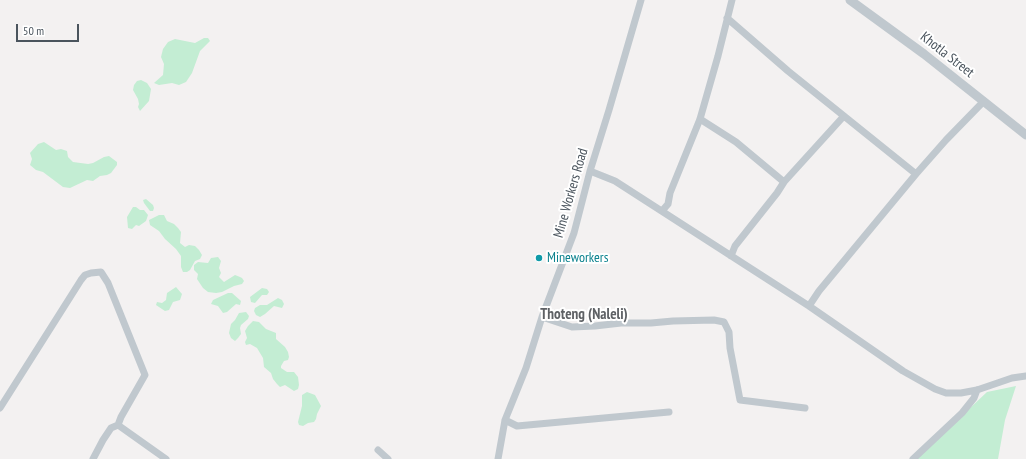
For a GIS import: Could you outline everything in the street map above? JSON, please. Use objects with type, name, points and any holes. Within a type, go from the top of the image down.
[{"type":"street","name":"Mine Workers Road","points":[[498,459],[505,420],[526,368],[542,317],[574,233],[590,171],[641,0]]},
{"type":"street","points":[[662,211],[668,204],[670,193],[700,119],[732,0]]},
{"type":"street","name":"Khotla Street","points":[[850,0],[880,21],[1026,135]]},
{"type":"street","points":[[727,18],[788,72],[916,174]]},
{"type":"street","points":[[808,306],[916,174],[946,140],[984,101]]},
{"type":"street","points":[[731,256],[735,246],[777,194],[784,182],[844,117]]},
{"type":"street","points":[[700,119],[736,142],[784,182]]},
{"type":"street","points":[[590,171],[615,181],[808,306],[903,370],[935,389],[946,393],[961,393],[977,390],[1012,378],[1026,376]]},
{"type":"street","points":[[0,408],[81,280],[91,272],[101,272],[108,283],[144,375],[118,425],[112,428],[103,440],[93,459]]},
{"type":"street","points":[[542,317],[572,327],[673,321],[714,320],[724,322],[729,332],[730,348],[740,400],[804,408]]},
{"type":"street","points":[[913,459],[962,413],[974,398],[977,390]]},
{"type":"street","points":[[505,420],[517,426],[669,412]]},
{"type":"street","points":[[118,425],[166,459]]},
{"type":"street","points":[[378,450],[388,459]]},
{"type":"green space","points":[[204,38],[208,38],[210,41],[200,51],[192,73],[186,82],[179,85],[172,83],[159,85],[154,83],[163,75],[164,64],[161,57],[163,49],[168,42],[175,39],[195,43]]},
{"type":"green space","points":[[141,80],[147,83],[151,89],[149,101],[140,111],[138,107],[138,99],[133,90],[137,81]]},
{"type":"green space","points":[[44,142],[56,150],[61,149],[67,151],[68,157],[73,162],[88,164],[109,156],[117,162],[117,165],[111,173],[100,176],[93,181],[87,180],[70,188],[63,187],[43,172],[36,170],[30,165],[32,159],[30,153],[38,144]]},
{"type":"green space","points":[[146,199],[153,205],[153,211],[150,211],[144,203],[143,200]]},
{"type":"green space","points":[[133,207],[144,210],[148,215],[146,221],[139,226],[136,225],[132,229],[128,228],[127,217]]},
{"type":"green space","points":[[159,215],[164,215],[167,221],[174,224],[181,232],[180,243],[185,247],[189,245],[195,246],[202,255],[200,259],[195,261],[190,270],[187,272],[183,272],[181,267],[181,256],[176,249],[159,231],[150,225],[149,220]]},
{"type":"green space","points":[[218,257],[221,261],[219,268],[221,273],[219,277],[224,282],[235,275],[242,278],[244,281],[242,284],[222,292],[208,292],[203,288],[197,279],[198,274],[194,270],[194,265],[198,262],[208,263],[211,258]]},
{"type":"green space","points":[[176,287],[182,294],[180,300],[173,302],[169,310],[165,311],[156,305],[157,302],[162,303],[166,300],[167,293]]},
{"type":"green space","points":[[262,288],[267,289],[269,292],[267,295],[262,295],[255,303],[251,302],[250,297]]},
{"type":"green space","points":[[228,293],[232,293],[241,301],[240,305],[236,304],[227,312],[223,313],[218,306],[211,304],[213,300]]},
{"type":"green space","points":[[278,298],[282,300],[284,304],[282,308],[274,306],[260,317],[256,315],[254,311],[255,308],[260,305],[267,305]]},
{"type":"green space","points":[[246,312],[249,316],[248,319],[241,325],[241,334],[235,341],[231,338],[229,333],[231,324],[239,313]]},
{"type":"green space","points":[[253,321],[259,322],[266,329],[276,333],[276,339],[285,347],[289,357],[288,360],[284,361],[281,368],[287,372],[294,372],[298,377],[298,389],[294,391],[285,385],[280,387],[273,379],[271,373],[264,367],[263,358],[257,348],[250,344],[246,345],[245,342],[247,338],[245,331]]},
{"type":"green space","points":[[1016,386],[1005,420],[998,459],[916,459],[987,392]]},
{"type":"green space","points":[[307,392],[315,395],[321,406],[314,422],[303,426],[299,425],[298,422],[302,406],[302,395]]},
{"type":"place","name":"Mineworkers","points":[[539,258]]},
{"type":"district","name":"Thoteng (Naleli)","points":[[584,315]]}]
